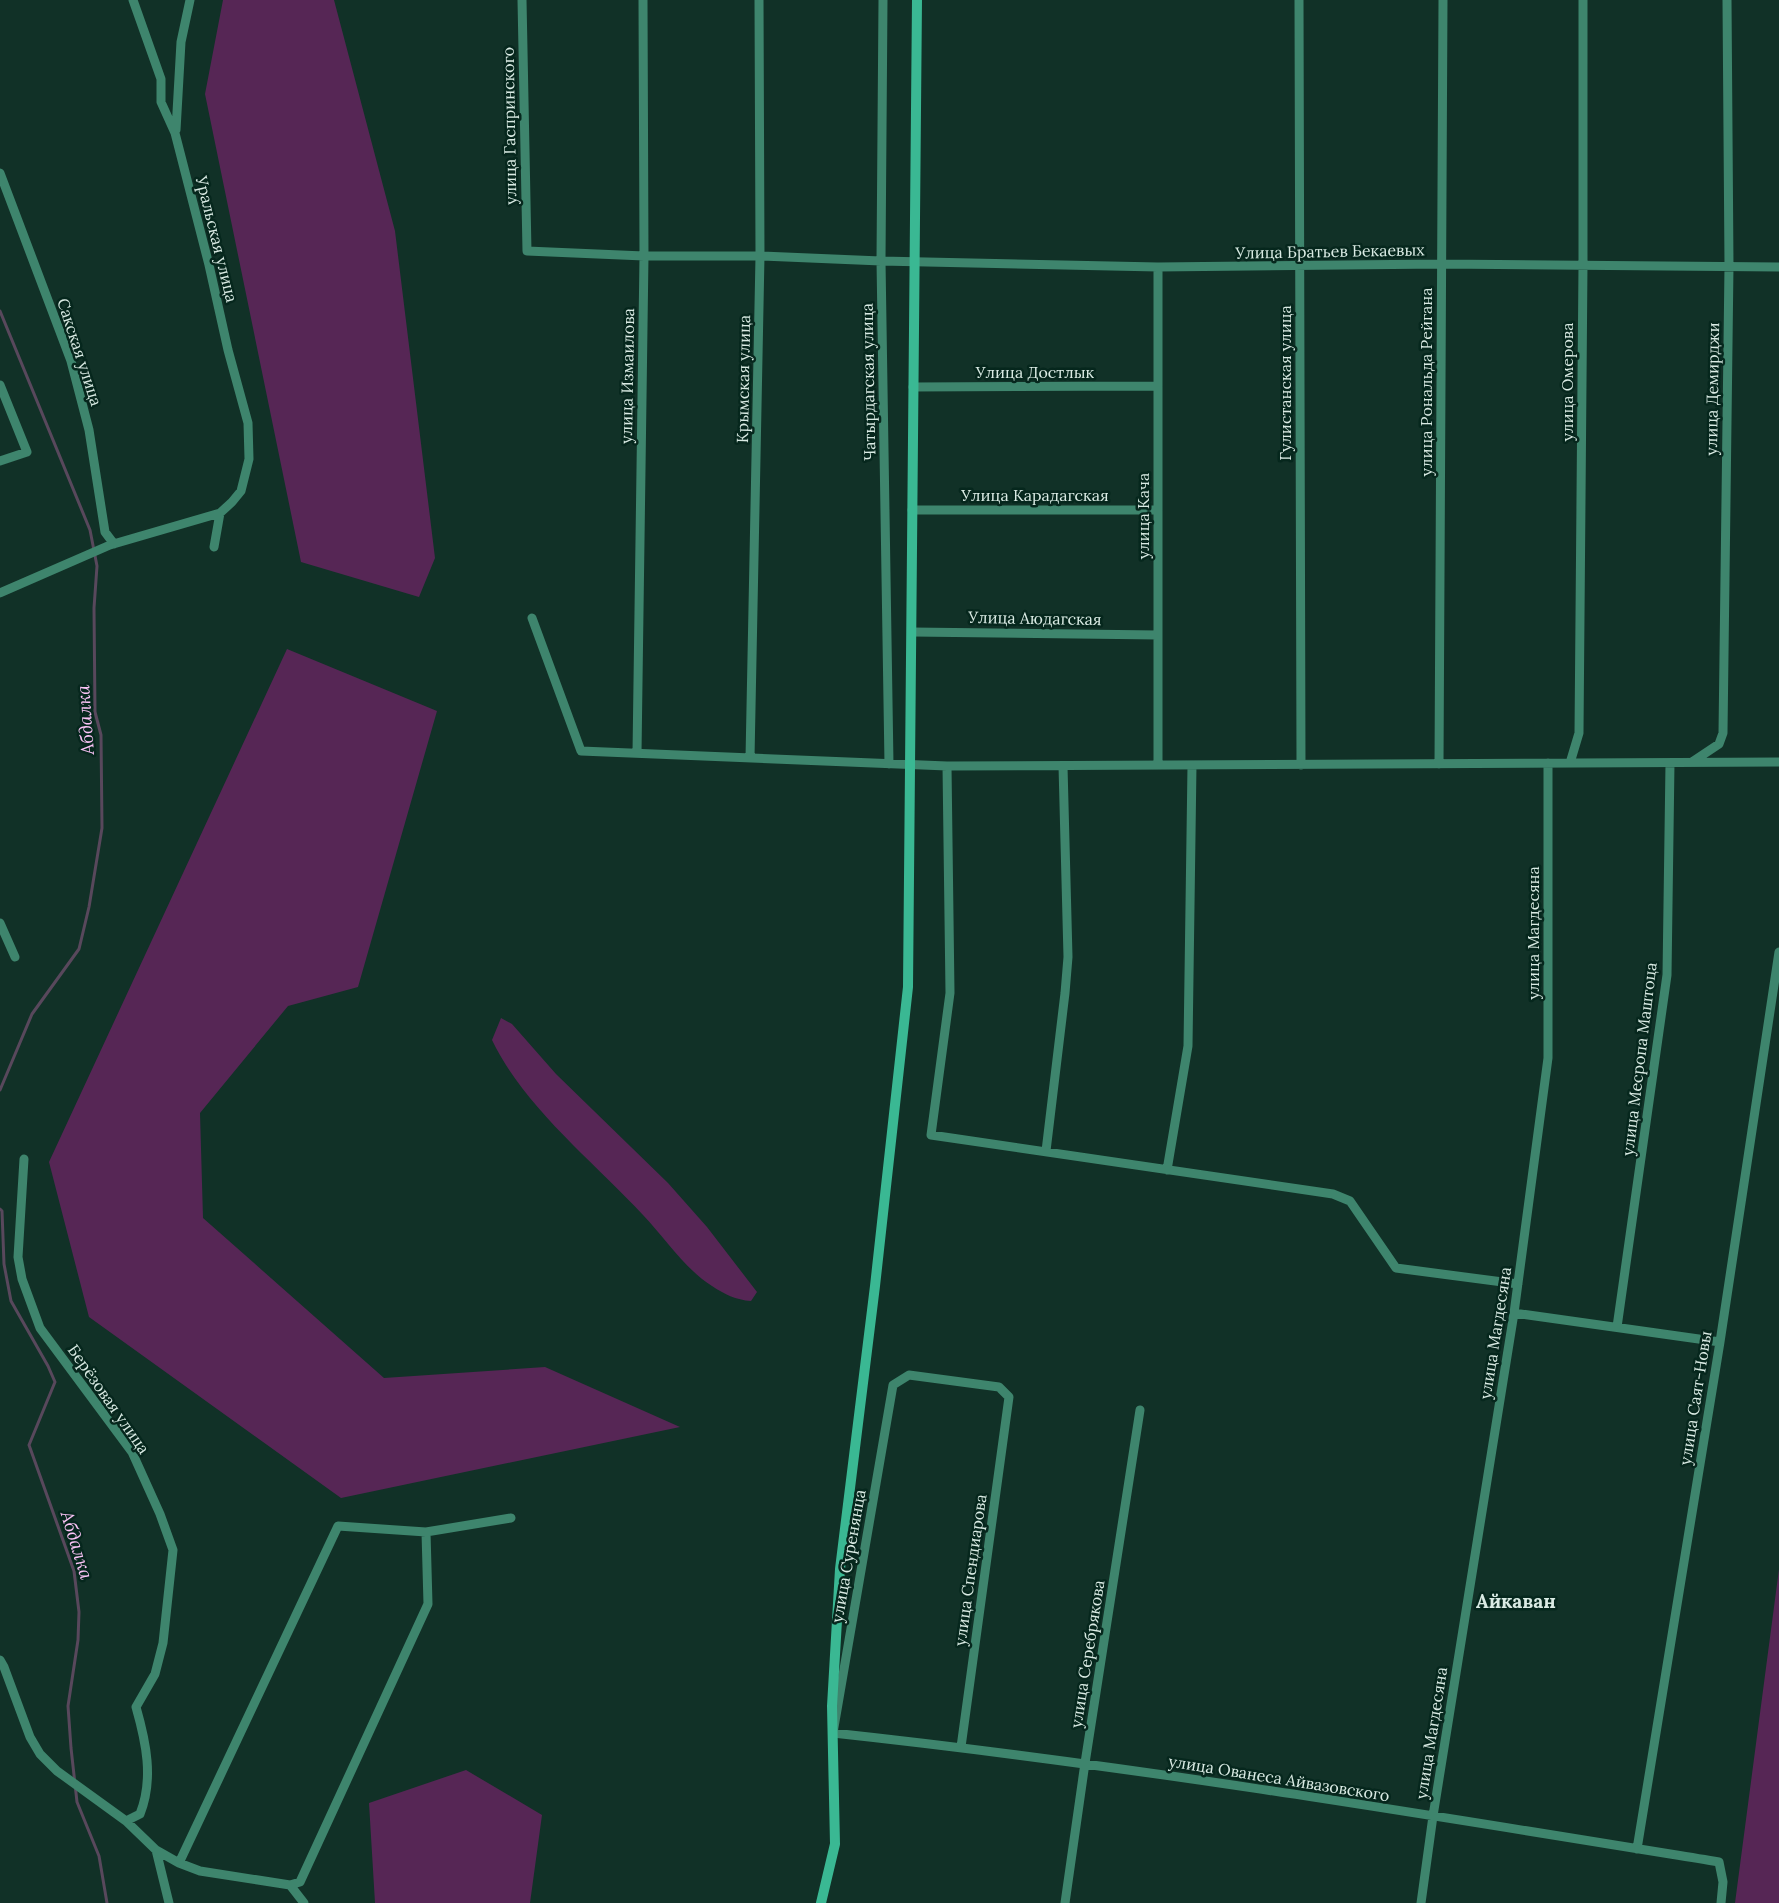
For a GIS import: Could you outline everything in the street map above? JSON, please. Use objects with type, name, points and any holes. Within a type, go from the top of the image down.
[{"type":"main road","points":[[821,1903],[835,1844],[832,1706],[840,1569],[908,987],[917,0]]},
{"type":"street","name":"Уральская улица","points":[[133,0],[161,79],[161,102],[175,133],[209,265],[228,350],[248,423],[249,459],[241,491],[220,513]]},
{"type":"street","points":[[175,133],[181,42],[190,0]]},
{"type":"street","name":"улица Гаспринского","points":[[522,0],[528,251]]},
{"type":"street","name":"улица Измаилова","points":[[637,753],[644,256],[642,0]]},
{"type":"street","name":"Крымская улица","points":[[750,758],[760,256],[759,0]]},
{"type":"street","name":"Чатырдагская улица","points":[[884,0],[880,261],[889,764]]},
{"type":"street","name":"Гулистанская улица","points":[[1299,0],[1301,765]]},
{"type":"street","name":"улица Рональда Рейгана","points":[[1439,764],[1442,0]]},
{"type":"street","name":"улица Омерова","points":[[1570,763],[1579,733],[1583,0]]},
{"type":"street","name":"улица Демирджи","points":[[1691,763],[1719,744],[1723,733],[1729,266],[1727,0]]},
{"type":"street","name":"Сакская улица","points":[[0,173],[71,361],[89,430],[106,532],[112,544]]},
{"type":"street","name":"Улица Братьев Бекаевых","points":[[528,251],[644,256],[760,256],[914,262],[1158,267],[1441,264],[1779,267]]},
{"type":"street","name":"улица Кача","points":[[1158,267],[1158,765]]},
{"type":"street","points":[[0,385],[27,452],[0,461]]},
{"type":"street","name":"Улица Достлык","points":[[913,387],[1158,386]]},
{"type":"street","name":"Улица Карадагская","points":[[912,510],[1158,510]]},
{"type":"street","points":[[0,593],[112,544],[220,513],[214,547]]},
{"type":"street","points":[[532,618],[581,751],[947,766],[1779,762]]},
{"type":"street","name":"Улица Аюдагская","points":[[912,632],[1158,635]]},
{"type":"street","name":"улица Магдесяна","points":[[1421,1903],[1433,1816],[1514,1313],[1548,1058],[1548,763]]},
{"type":"street","name":"улица Месропа Маштоца","points":[[1617,1328],[1667,975],[1670,763]]},
{"type":"street","points":[[1167,1170],[1188,1046],[1192,765]]},
{"type":"street","points":[[947,766],[950,993],[931,1135],[1333,1194],[1350,1201],[1396,1268],[1518,1284]]},
{"type":"street","points":[[1046,1152],[1068,958],[1063,766]]},
{"type":"street","points":[[0,924],[14,957]]},
{"type":"street","name":"улица Саят-Новы","points":[[1638,1849],[1720,1342],[1779,952]]},
{"type":"street","name":"Берёзовая улица","points":[[24,1159],[18,1257],[22,1280],[40,1328],[132,1452],[160,1514],[172,1550],[163,1643],[155,1674],[136,1706],[147,1750],[146,1800],[140,1814],[126,1821]]},
{"type":"street","points":[[1514,1313],[1720,1342]]},
{"type":"street","name":"улица Суренянца","points":[[832,1733],[893,1385],[909,1375],[999,1387],[1009,1397]]},
{"type":"street","name":"улица Спендиарова","points":[[961,1747],[1009,1397]]},
{"type":"street","name":"улица Серебрякова","points":[[1065,1903],[1140,1410]]},
{"type":"street","points":[[178,1863],[338,1526],[426,1532],[511,1518]]},
{"type":"street","points":[[1,1666],[30,1737],[40,1754],[57,1771],[126,1821],[156,1850],[178,1863],[200,1871],[290,1885],[300,1882],[428,1604],[426,1532]]},
{"type":"street","name":"улица Ованеса Айвазовского","points":[[832,1733],[1085,1763],[1718,1862],[1723,1882],[1721,1903]]},
{"type":"street","points":[[156,1850],[169,1903]]},
{"type":"street","points":[[290,1885],[304,1903]]},
{"type":"shaded area","points":[[223,0],[334,0],[395,231],[435,558],[419,597],[301,562],[205,94]]},
{"type":"shaded area","points":[[287,649],[437,711],[358,987],[288,1006],[200,1113],[203,1218],[384,1378],[545,1367],[680,1427],[341,1498],[89,1317],[49,1162]]},
{"type":"shaded area","points":[[501,1018],[512,1024],[556,1074],[668,1183],[707,1227],[757,1292],[751,1301],[726,1294],[693,1271],[643,1215],[541,1111],[506,1065],[492,1040]]},
{"type":"shaded area","points":[[1779,1569],[1779,1903],[1735,1903]]},
{"type":"shaded area","points":[[466,1770],[542,1815],[530,1903],[375,1903],[369,1803]]},
{"type":"waterway","name":"Абдалка","points":[[0,311],[90,530],[97,566],[94,608],[95,712],[101,735],[102,828],[89,907],[79,949],[32,1014],[0,1090]]},
{"type":"waterway","name":"Абдалка","points":[[0,1209],[2,1211],[4,1264],[11,1301],[55,1382],[29,1445],[74,1571],[79,1612],[78,1640],[68,1706],[71,1748],[77,1802],[99,1856],[107,1903]]},
{"type":"district","name":"Айкаван","points":[[1516,1601]]}]
